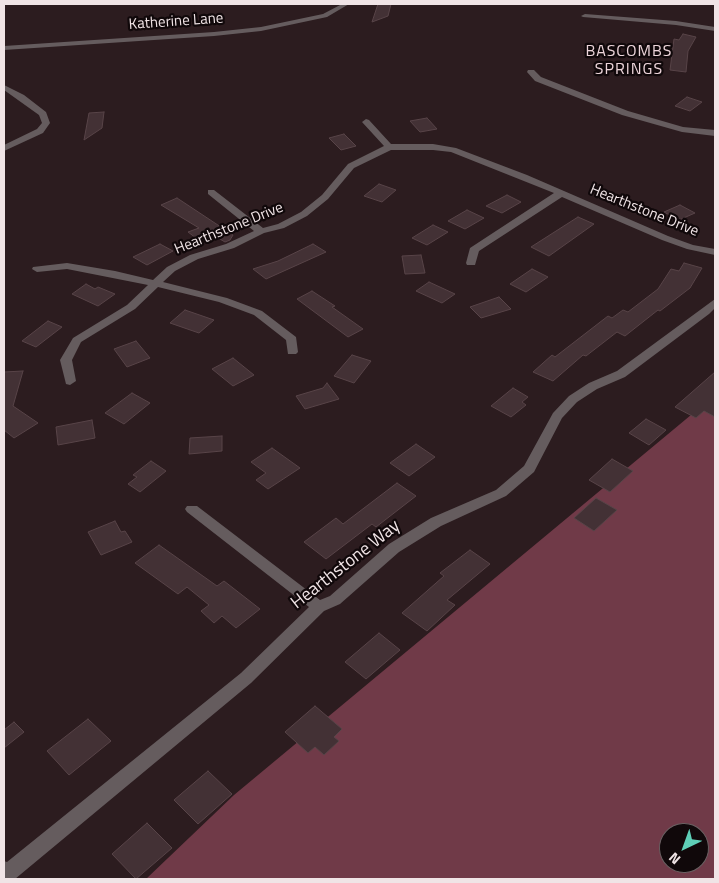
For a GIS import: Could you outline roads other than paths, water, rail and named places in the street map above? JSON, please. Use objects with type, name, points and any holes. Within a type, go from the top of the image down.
[{"type":"street","name":"Katherine Lane","points":[[4,48],[214,34],[261,28],[325,16],[346,4]]},
{"type":"street","points":[[586,16],[715,29]]},
{"type":"street","points":[[531,72],[538,79],[625,112],[682,129],[715,133]]},
{"type":"street","points":[[4,87],[22,97],[43,114],[46,123],[40,131],[4,148]]},
{"type":"street","points":[[366,122],[389,147]]},
{"type":"street","name":"Hearthstone Drive","points":[[70,381],[66,360],[77,340],[131,307],[171,269],[194,257],[230,246],[260,231],[281,226],[304,214],[325,197],[351,166],[389,147],[433,147],[453,150],[561,193],[665,238],[691,247],[715,252]]},
{"type":"street","points":[[211,192],[260,231]]},
{"type":"street","points":[[472,263],[474,250],[561,193]]},
{"type":"street","points":[[37,269],[67,266],[156,283],[223,300],[258,314],[292,339],[292,352]]},
{"type":"street","name":"Hearthstone Way","points":[[4,870],[7,874],[246,678],[319,607],[335,600],[394,548],[436,522],[500,494],[529,469],[557,416],[573,399],[593,386],[621,374],[715,302]]},
{"type":"street","points":[[192,509],[319,607]]},
{"type":"district","name":"BASCOMBS SPRINGS","points":[[629,61]]}]
